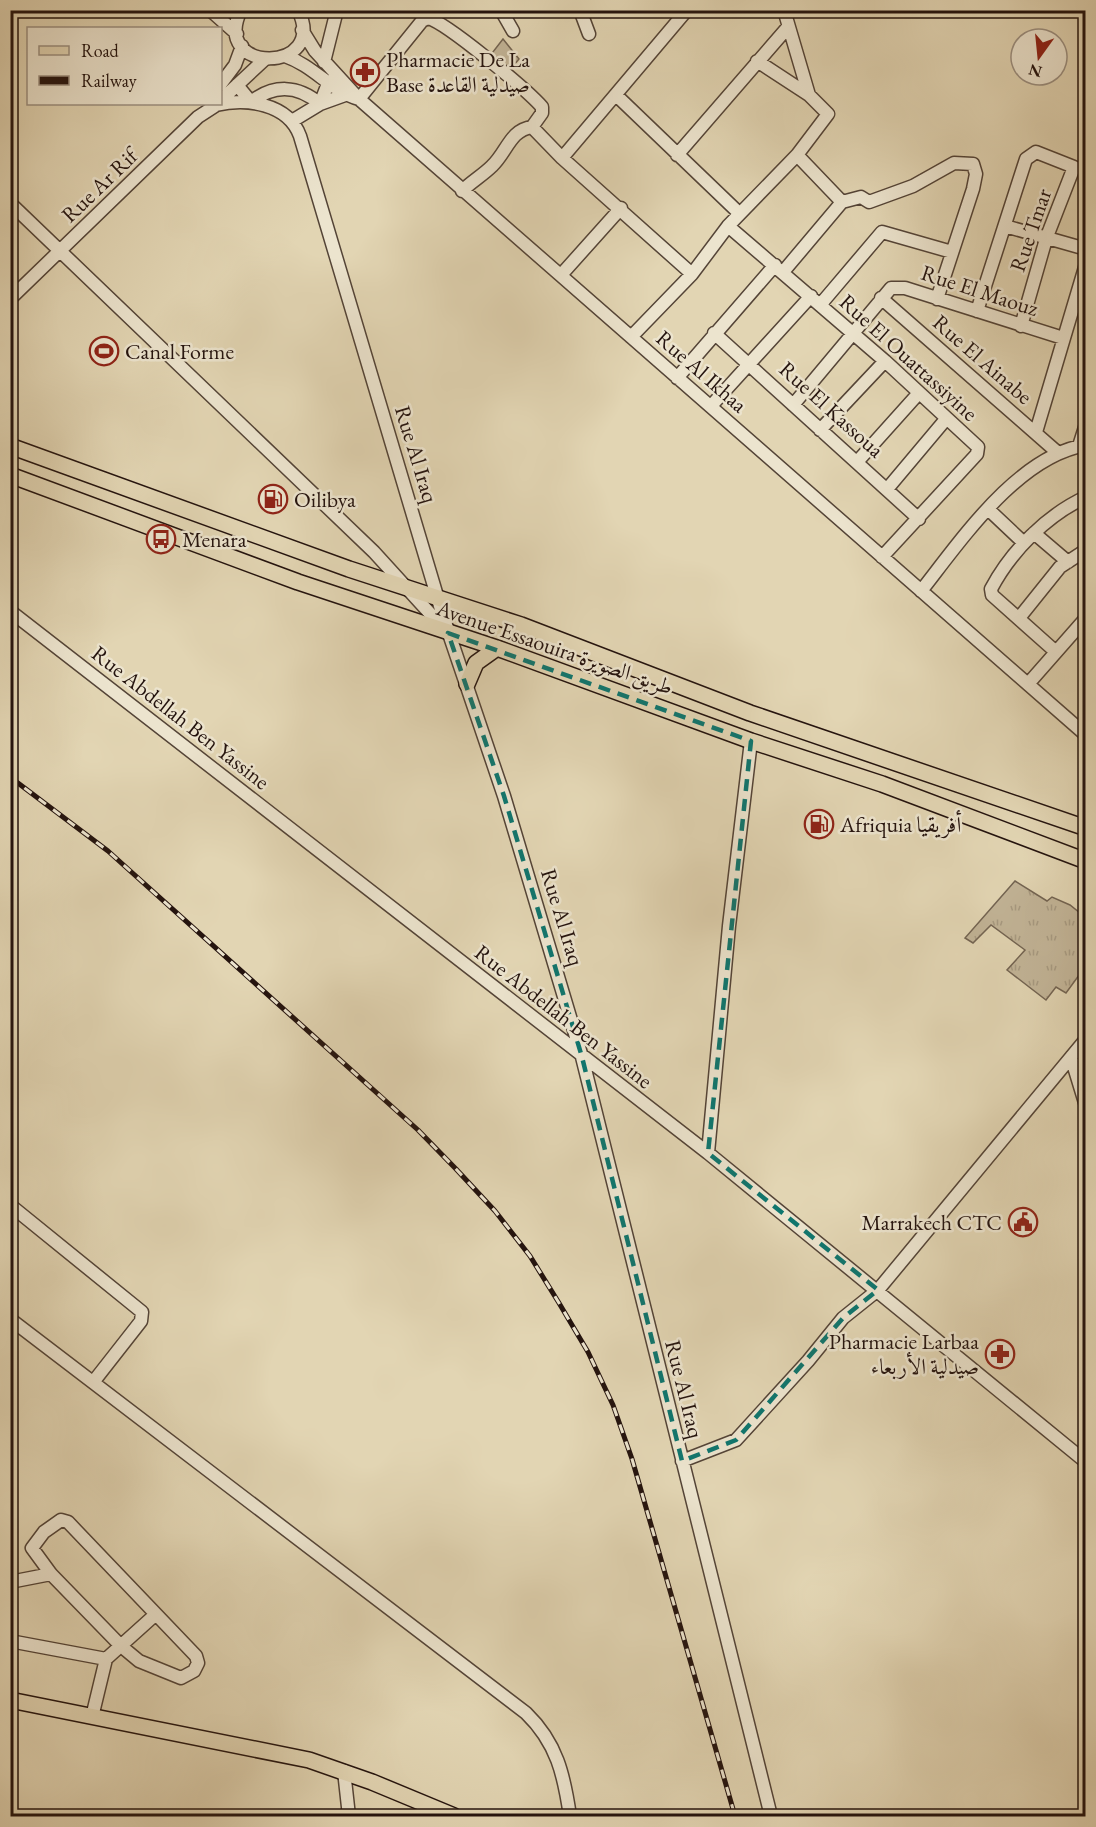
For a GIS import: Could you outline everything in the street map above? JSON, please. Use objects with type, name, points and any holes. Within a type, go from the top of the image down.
[{"type":"main road","name":"Avenue Essaouira طريق الصويرة","points":[[10,446],[409,589],[522,625],[750,713],[1086,828]]},
{"type":"main road","name":"Avenue Essaouira طريق الصويرة","points":[[10,475],[298,582],[497,648],[751,741],[882,784],[1086,861]]},
{"type":"main road","points":[[467,684],[476,663],[497,648]]},
{"type":"main road","points":[[10,1700],[244,1745],[344,1771],[454,1816]]},
{"type":"street","points":[[210,10],[253,56],[264,60],[285,56],[297,45],[301,21],[309,10]]},
{"type":"street","points":[[324,62],[337,10]]},
{"type":"street","points":[[501,10],[513,32]]},
{"type":"street","points":[[580,10],[589,34]]},
{"type":"street","points":[[562,158],[687,10]]},
{"type":"street","points":[[784,10],[809,95]]},
{"type":"street","points":[[222,83],[235,65],[239,40],[239,11]]},
{"type":"street","points":[[285,56],[305,64],[345,95],[359,99],[422,21],[428,18],[487,60],[540,105],[542,113],[532,127],[522,128],[505,147],[493,166],[462,191]]},
{"type":"street","name":"Rue Al Ikhaa","points":[[301,21],[324,62],[359,99],[1086,735]]},
{"type":"street","points":[[677,154],[788,27]]},
{"type":"street","points":[[222,97],[264,60]]},
{"type":"street","points":[[631,337],[692,274],[728,226],[797,155],[828,114],[809,95],[758,61]]},
{"type":"street","points":[[320,104],[329,81]]},
{"type":"street","points":[[237,85],[251,102]]},
{"type":"street","points":[[251,102],[280,89],[302,92],[320,104]]},
{"type":"street","points":[[222,103],[251,102],[273,109],[291,121],[320,104],[345,95]]},
{"type":"street","points":[[616,95],[740,213]]},
{"type":"street","name":"Rue Ar Rif","points":[[10,299],[213,105]]},
{"type":"street","name":"Rue Al Iraq","points":[[291,121],[300,136],[448,633],[504,796],[582,1057],[771,1816]]},
{"type":"street","points":[[532,127],[562,158],[621,208],[692,274]]},
{"type":"street","name":"Rue Tmar","points":[[1005,226],[1026,159],[1031,153],[1036,152],[1074,167],[1046,239],[1021,326]]},
{"type":"street","points":[[797,155],[842,202]]},
{"type":"street","points":[[677,378],[714,333],[842,202],[861,197],[869,202],[913,186],[961,161],[973,164],[976,168],[975,181],[937,299]]},
{"type":"street","points":[[10,203],[374,552],[448,633]]},
{"type":"street","points":[[561,275],[621,208]]},
{"type":"street","name":"Rue El Ouattassiyine","points":[[728,226],[885,361],[918,394],[975,443],[978,450],[919,519],[882,557]]},
{"type":"street","points":[[977,311],[1005,226],[1086,249]]},
{"type":"street","points":[[820,305],[882,232],[952,252]]},
{"type":"street","points":[[1036,432],[1086,264]]},
{"type":"street","name":"Rue El Maouz","points":[[881,298],[887,290],[895,288],[1063,338]]},
{"type":"street","points":[[711,406],[811,296]]},
{"type":"street","points":[[794,405],[881,298]]},
{"type":"street","name":"Rue El Ainabe","points":[[881,298],[1057,452]]},
{"type":"street","name":"Rue El Kassoua","points":[[714,333],[749,362],[820,430],[888,488],[919,519]]},
{"type":"street","points":[[820,430],[885,361]]},
{"type":"street","points":[[858,462],[918,394]]},
{"type":"street","points":[[888,488],[946,419]]},
{"type":"street","points":[[921,591],[989,510],[1025,473],[1057,452],[1082,446],[1086,424]]},
{"type":"street","points":[[1056,652],[992,595],[991,589],[1024,543],[1034,533],[1052,516],[1086,497]]},
{"type":"street","points":[[989,510],[1024,543]]},
{"type":"street","points":[[1034,533],[1068,562]]},
{"type":"street","points":[[1019,618],[1060,567],[1086,550]]},
{"type":"street","name":"Rue Abdellah Ben Yassine","points":[[10,611],[708,1153],[1086,1462]]},
{"type":"street","points":[[1028,684],[1086,618]]},
{"type":"street","points":[[708,1153],[722,990],[751,741]]},
{"type":"street","points":[[682,1461],[736,1440],[808,1361],[843,1318],[878,1290],[1086,1039]]},
{"type":"street","points":[[1071,1057],[1086,1106]]},
{"type":"street","points":[[10,1205],[142,1312],[141,1321],[94,1381]]},
{"type":"street","points":[[10,1319],[526,1713],[544,1731],[553,1746],[565,1786],[570,1816]]},
{"type":"street","points":[[60,1520],[68,1522],[196,1656],[198,1663],[194,1671],[181,1678],[139,1661],[120,1646],[51,1574],[33,1553],[32,1548],[44,1532],[60,1520]]},
{"type":"street","points":[[10,1582],[51,1574]]},
{"type":"street","points":[[92,1717],[106,1659],[156,1614]]},
{"type":"street","points":[[10,1641],[106,1659]]},
{"type":"street","points":[[344,1771],[349,1816]]},
{"type":"highlighted area","points":[[448,633],[751,741],[708,1153],[878,1290],[843,1318],[736,1440],[682,1461],[582,1057],[504,796]]},
{"type":"green space","points":[[503,39],[519,59],[508,72],[489,57]]},
{"type":"green space","points":[[1015,881],[1047,901],[1052,897],[1070,905],[1085,917],[1085,967],[1066,993],[1056,987],[1046,1000],[1007,970],[1025,950],[991,925],[973,943],[965,938]]},
{"type":"railway","points":[[10,777],[108,851],[418,1130],[495,1211],[530,1256],[588,1352],[613,1405],[632,1459],[735,1816]]},
{"type":"place","name":"Pharmacie De La Base صيدلية القاعدة","points":[[365,72]]},
{"type":"place","name":"Canal Forme","points":[[104,351]]},
{"type":"place","name":"Oilibya","points":[[273,499]]},
{"type":"place","name":"Menara","points":[[161,539]]},
{"type":"place","name":"Afriquia أفريقيا","points":[[819,824]]},
{"type":"place","name":"Marrakech CTC","points":[[1023,1222]]},
{"type":"place","name":"Pharmacie Larbaa صيدلية الأربعاء","points":[[1000,1354]]}]
